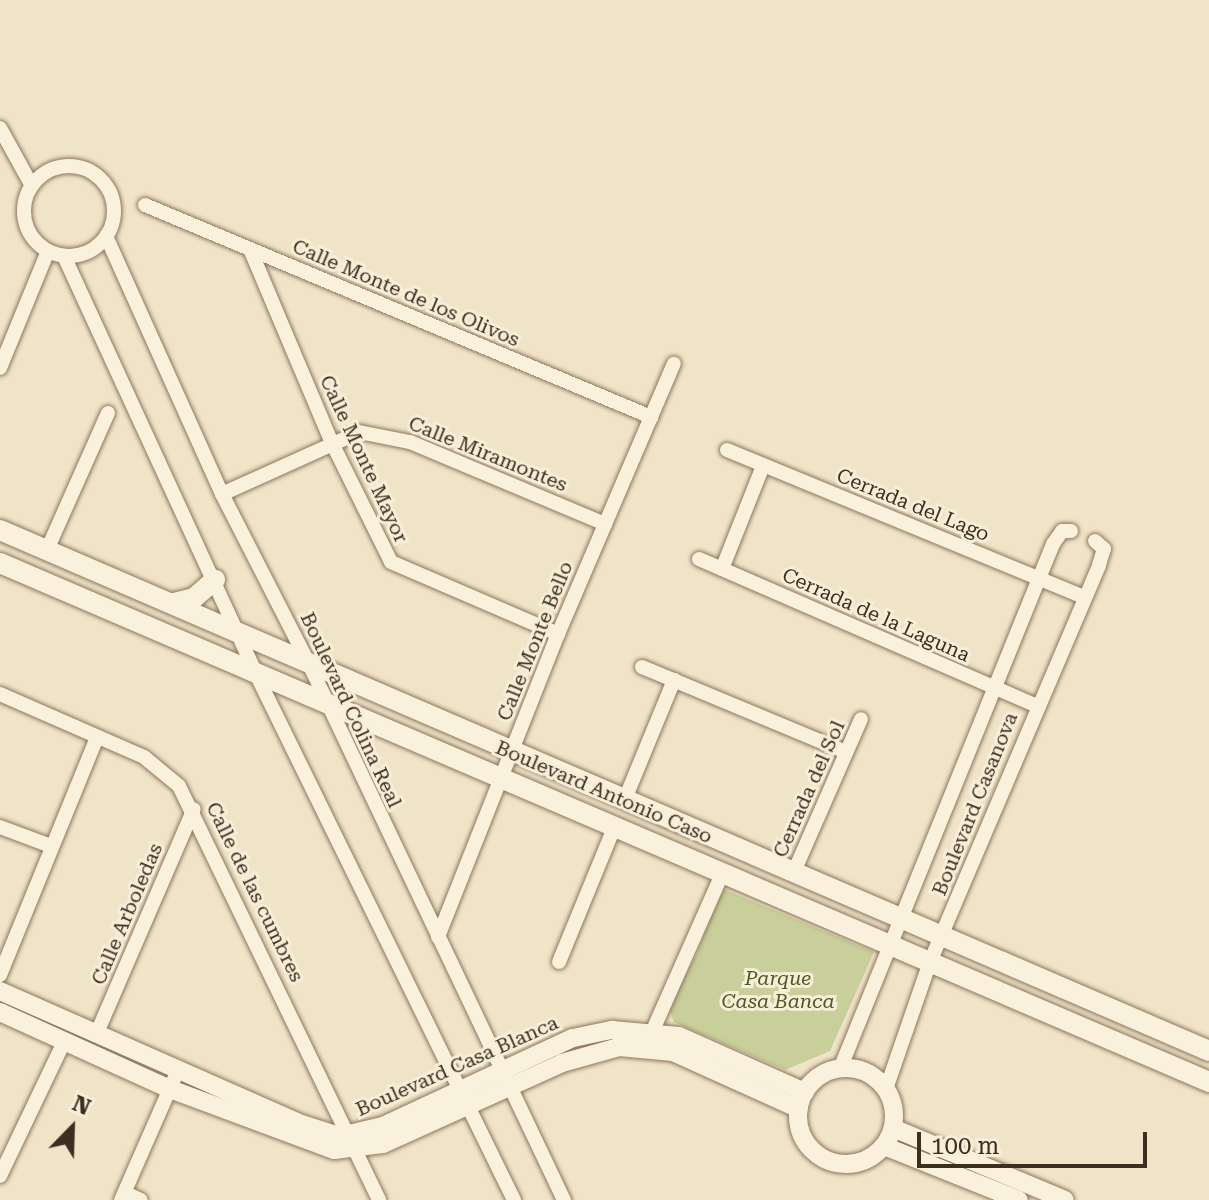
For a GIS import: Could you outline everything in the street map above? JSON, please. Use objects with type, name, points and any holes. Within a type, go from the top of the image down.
[{"type":"main road","name":"Boulevard Antonio Caso","points":[[0,530],[1146,1027],[1209,1051]]},
{"type":"main road","name":"Boulevard Antonio Caso","points":[[0,563],[322,698],[614,828],[1209,1082]]},
{"type":"main road","points":[[174,603],[194,598],[215,580]]},
{"type":"main road","points":[[1035,1008],[1044,983]]},
{"type":"main road","points":[[1136,1051],[1146,1027]]},
{"type":"street","points":[[0,128],[32,186],[25,222],[34,239],[48,251],[64,256],[92,250],[106,236],[113,203],[94,174],[60,167],[32,186]]},
{"type":"street","name":"Calle Monte de los Olivos","points":[[145,205],[651,417]]},
{"type":"street","name":"Boulevard Colina Real","points":[[106,236],[222,494],[309,664],[322,698],[564,1200]]},
{"type":"street","name":"Calle Monte Mayor","points":[[250,249],[331,441],[391,562],[558,634]]},
{"type":"street","points":[[0,368],[48,251]]},
{"type":"street","points":[[64,256],[255,672],[514,1200]]},
{"type":"street","name":"Calle Monte Bello","points":[[438,937],[558,634],[674,364]]},
{"type":"street","points":[[47,550],[108,413]]},
{"type":"street","name":"Calle Miramontes","points":[[222,494],[331,441],[359,432],[410,442],[605,524]]},
{"type":"street","name":"Cerrada del Lago","points":[[727,450],[1084,597]]},
{"type":"street","points":[[722,569],[763,466]]},
{"type":"street","name":"Boulevard Casanova","points":[[840,1069],[887,943],[1039,578],[1058,535],[1071,531]]},
{"type":"street","name":"Boulevard Casanova","points":[[886,1089],[930,962],[1103,553],[1095,541]]},
{"type":"street","name":"Cerrada de la Laguna","points":[[699,559],[1037,706]]},
{"type":"street","points":[[642,667],[846,752]]},
{"type":"street","points":[[625,799],[674,680]]},
{"type":"street","name":"Calle de las cumbres","points":[[0,694],[162,769],[194,809],[379,1200]]},
{"type":"street","name":"Cerrada del Sol","points":[[793,874],[861,719]]},
{"type":"street","points":[[0,975],[97,737]]},
{"type":"street","name":"Calle Arboledas","points":[[96,1035],[194,809]]},
{"type":"street","points":[[0,827],[51,846]]},
{"type":"street","points":[[559,962],[614,828]]},
{"type":"street","points":[[653,1030],[723,872]]},
{"type":"street","name":"Boulevard Casa Blanca","points":[[0,991],[302,1124],[353,1143],[458,1088],[595,1032],[653,1030],[679,1036],[802,1100]]},
{"type":"street","name":"Boulevard Casa Blanca","points":[[0,1012],[170,1089],[318,1147],[383,1144],[591,1052],[657,1047],[802,1100]]},
{"type":"street","points":[[0,1176],[7,1142],[65,1040]]},
{"type":"street","points":[[840,1069],[866,1072],[886,1089],[893,1128],[884,1146],[854,1164],[819,1156],[799,1127],[802,1100],[820,1076],[840,1069]]},
{"type":"street","points":[[141,1200],[123,1196],[178,1070]]},
{"type":"street","points":[[893,1128],[1065,1200]]},
{"type":"street","points":[[884,1146],[1019,1200]]},
{"type":"green space","name":"Parque Casa Banca","points":[[721,888],[874,952],[830,1051],[785,1070],[674,1022],[668,1006],[696,956]]}]
